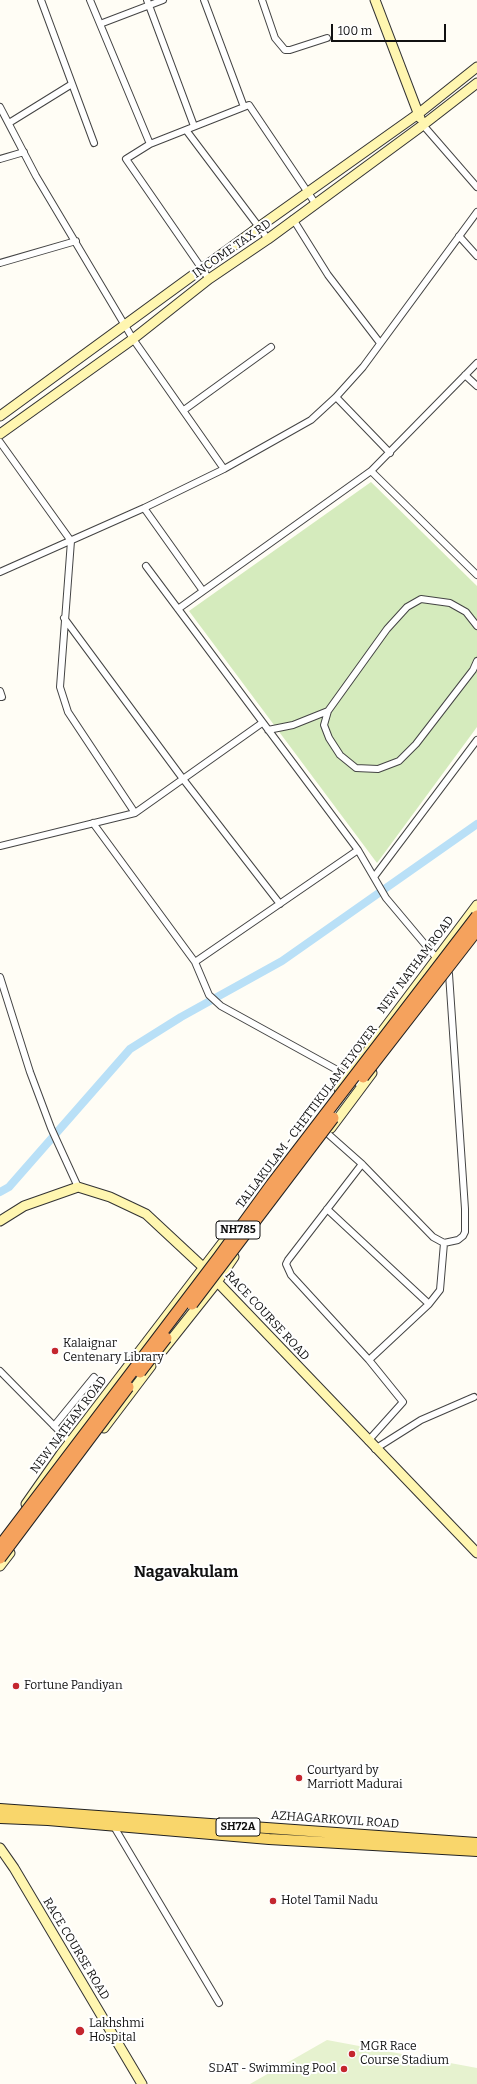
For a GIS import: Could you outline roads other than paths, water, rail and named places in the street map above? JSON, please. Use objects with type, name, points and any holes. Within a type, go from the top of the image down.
[{"type":"highway","name":"TALLAKULAM - CHETTIKULAM FLYOVER","points":[[0,1546],[84,1432],[477,916]]},
{"type":"highway","name":"TALLAKULAM - CHETTIKULAM FLYOVER","points":[[0,1558],[360,1080],[477,930]]},
{"type":"main road","points":[[375,0],[423,125]]},
{"type":"main road","name":"INCOME TAX RD","points":[[0,416],[259,227],[418,114],[477,67]]},
{"type":"main road","name":"INCOME TAX RD","points":[[0,434],[133,339],[209,279],[268,239],[293,219],[423,125],[477,83]]},
{"type":"main road","name":"NEW NATHAM ROAD","points":[[0,1539],[70,1442],[204,1268],[477,905]]},
{"type":"main road","points":[[0,1566],[217,1282],[240,1247],[362,1086],[477,937]]},
{"type":"main road","points":[[0,1221],[24,1206],[78,1187]]},
{"type":"main road","name":"RACE COURSE ROAD","points":[[78,1187],[110,1197],[146,1214],[204,1268],[375,1449],[477,1553]]},
{"type":"main road","name":"AZHAGARKOVIL ROAD","points":[[0,1809],[367,1840],[477,1851]]},
{"type":"main road","name":"AZHAGARKOVIL ROAD","points":[[0,1818],[113,1825],[269,1839],[477,1843]]},
{"type":"main road","name":"RACE COURSE ROAD","points":[[0,1848],[14,1868],[142,2084]]},
{"type":"street","points":[[41,0],[94,143]]},
{"type":"street","points":[[90,0],[150,144]]},
{"type":"street","points":[[100,24],[148,3],[163,0]]},
{"type":"street","points":[[204,0],[244,107]]},
{"type":"street","points":[[262,0],[275,38],[284,50],[290,50],[327,38]]},
{"type":"street","points":[[148,3],[194,126]]},
{"type":"street","points":[[9,123],[72,84]]},
{"type":"street","points":[[209,279],[126,159],[150,144],[249,105],[315,203]]},
{"type":"street","points":[[0,107],[24,152],[133,339],[224,469]]},
{"type":"street","points":[[423,125],[477,187]]},
{"type":"street","points":[[186,130],[268,239]]},
{"type":"street","points":[[0,159],[24,152]]},
{"type":"street","points":[[0,572],[144,508],[224,469],[311,420],[336,397],[362,367],[477,212]]},
{"type":"street","points":[[293,219],[328,275],[380,343]]},
{"type":"street","points":[[459,236],[477,256]]},
{"type":"street","points":[[0,263],[76,241]]},
{"type":"street","points":[[184,410],[271,347]]},
{"type":"street","points":[[178,609],[371,471],[477,363]]},
{"type":"street","points":[[465,376],[477,386]]},
{"type":"street","points":[[336,397],[390,453]]},
{"type":"street","points":[[0,442],[71,541],[60,687],[63,701],[68,712],[135,813]]},
{"type":"street","points":[[371,471],[477,575]]},
{"type":"street","points":[[144,508],[203,591]]},
{"type":"street","points":[[146,566],[358,850],[386,898],[449,974],[465,1232],[458,1240],[444,1243],[433,1237],[362,1164],[327,1133]]},
{"type":"street","points":[[477,626],[466,612],[450,603],[421,599],[407,607],[387,629],[328,711],[324,725],[329,738],[340,755],[356,768],[378,769],[399,761],[416,744],[473,670],[477,661]]},
{"type":"street","points":[[64,618],[183,779],[280,904]]},
{"type":"street","points":[[0,691],[2,697],[0,697]]},
{"type":"street","points":[[268,730],[293,725],[328,711]]},
{"type":"street","points":[[0,846],[135,813],[262,723]]},
{"type":"street","points":[[374,877],[477,740]]},
{"type":"street","points":[[93,823],[195,962],[210,995],[221,1006],[348,1076],[362,1086]]},
{"type":"street","points":[[195,962],[358,850]]},
{"type":"street","points":[[0,977],[30,1072],[55,1138],[78,1187]]},
{"type":"street","points":[[362,1164],[288,1260],[288,1270],[369,1360],[403,1402],[368,1441]]},
{"type":"street","points":[[327,1209],[429,1304]]},
{"type":"street","points":[[369,1360],[429,1304],[440,1290],[442,1283],[444,1243]]},
{"type":"street","points":[[0,1371],[70,1442]]},
{"type":"street","points":[[54,1426],[94,1377]]},
{"type":"street","points":[[375,1449],[420,1420],[474,1397]]},
{"type":"street","points":[[113,1825],[219,2003]]},
{"type":"waterway","points":[[0,1192],[9,1187],[130,1049],[181,1017],[282,961],[477,824]]},
{"type":"place","name":"Kalaignar Centenary Library","points":[[55,1351]]},
{"type":"place","name":"Fortune Pandiyan","points":[[16,1686]]},
{"type":"place","name":"Courtyard by Marriott Madurai","points":[[299,1778]]},
{"type":"place","name":"Hotel Tamil Nadu","points":[[273,1901]]},
{"type":"place","name":"Lakhshmi Hospital","points":[[80,2031]]},
{"type":"place","name":"MGR Race Course Stadium","points":[[352,2054]]},
{"type":"place","name":"SDAT - Swimming Pool","points":[[344,2069]]},
{"type":"district","name":"Nagavakulam","points":[[186,1573]]}]
